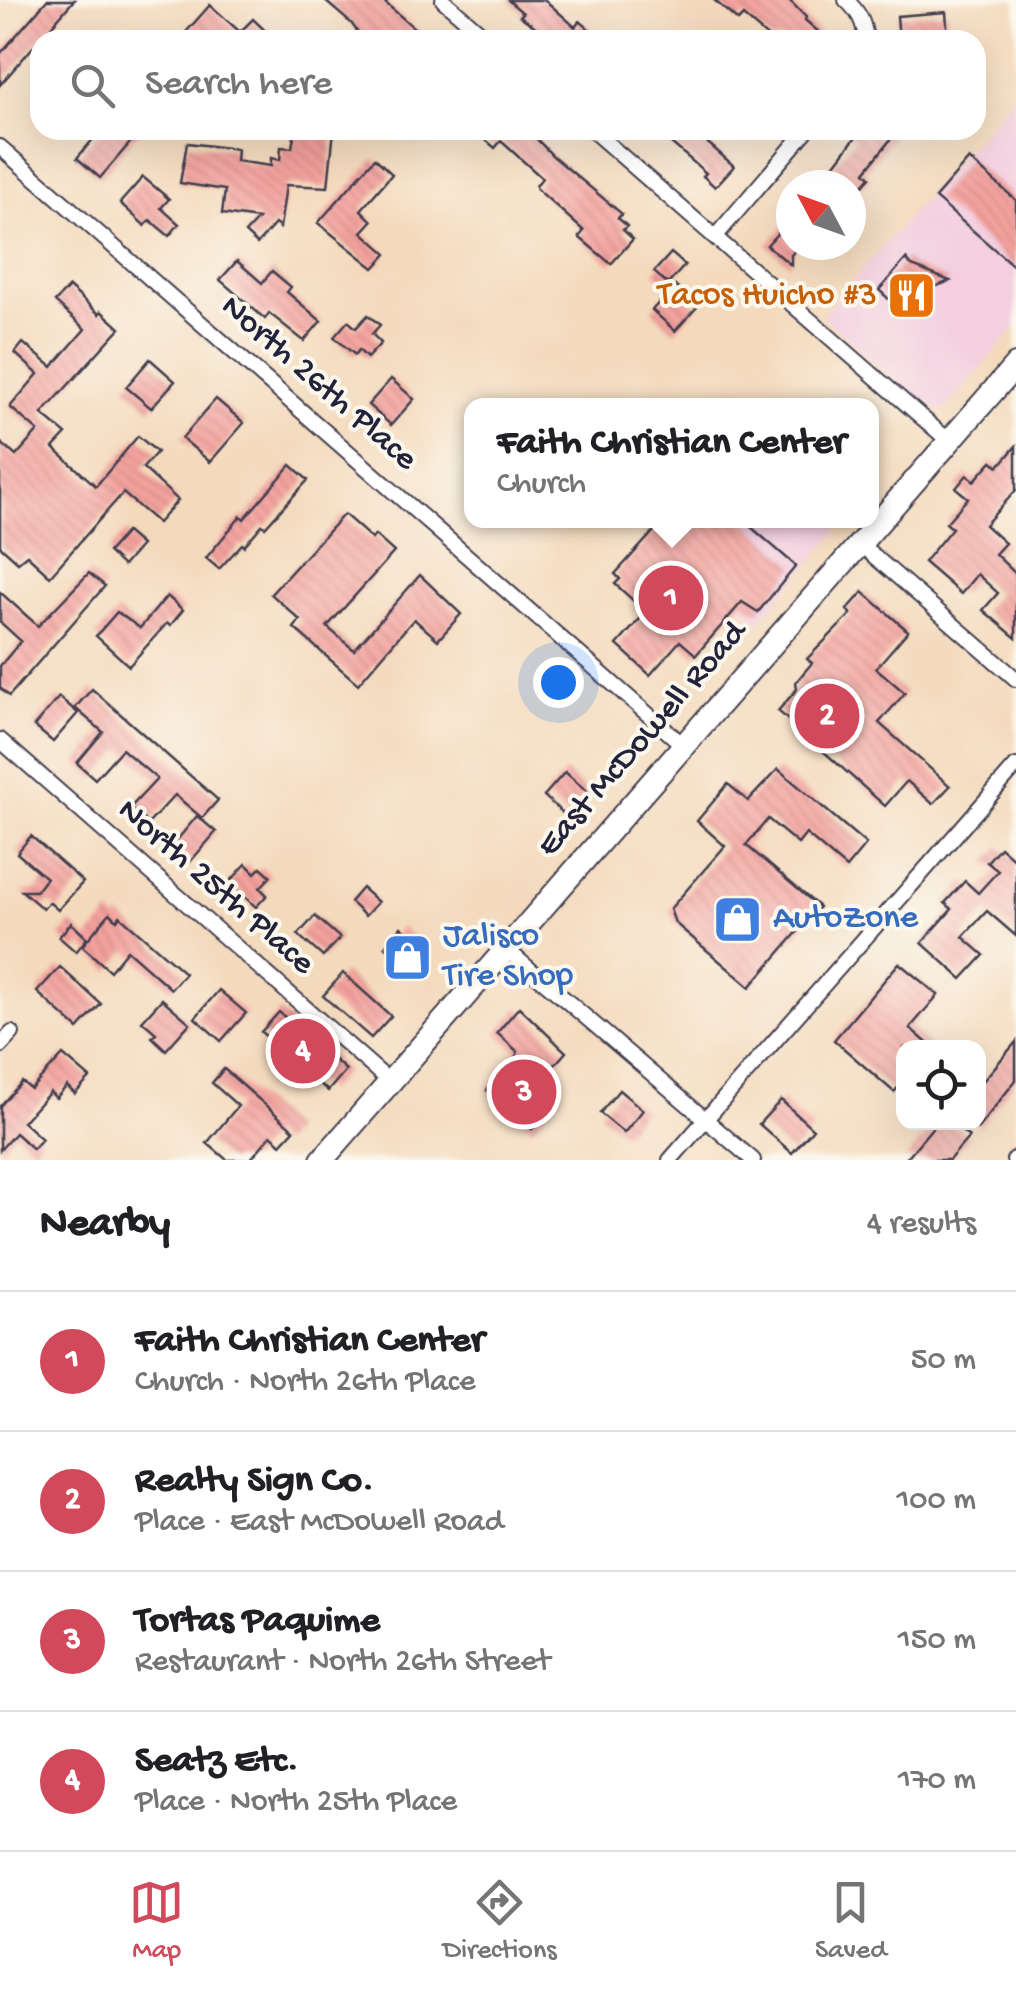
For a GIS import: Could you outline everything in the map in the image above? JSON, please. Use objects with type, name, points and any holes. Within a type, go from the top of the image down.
[{"type":"main road","name":"East McDowell Road","points":[[879,522],[1016,364]]},
{"type":"main road","name":"East McDowell Road","points":[[322,1160],[874,528]]},
{"type":"street","points":[[443,0],[478,30]]},
{"type":"street","points":[[846,0],[856,10],[864,30]]},
{"type":"street","points":[[603,140],[950,442]]},
{"type":"street","points":[[715,237],[798,140]]},
{"type":"street","name":"North 26th Place","points":[[0,147],[684,746]]},
{"type":"street","points":[[860,544],[1016,680]]},
{"type":"street","name":"North 25th Place","points":[[0,740],[390,1082]]},
{"type":"street","points":[[670,1160],[1016,766]]},
{"type":"street","points":[[506,950],[754,1160]]},
{"type":"street","points":[[0,1046],[12,1033]]},
{"type":"shaded area","points":[[1016,94],[1016,327],[944,410],[928,409],[822,316],[976,140],[986,140],[986,128]]},
{"type":"shaded area","points":[[652,528],[837,528],[759,621]]},
{"type":"building","points":[[47,0],[74,0],[48,30],[30,30],[30,51],[0,85],[0,54]]},
{"type":"building","points":[[324,0],[382,0],[416,30],[356,30]]},
{"type":"building","points":[[508,0],[545,0],[575,27],[580,21],[590,30],[540,30],[520,16],[523,13]]},
{"type":"building","points":[[714,0],[789,0],[816,30],[759,30],[743,16],[738,21]]},
{"type":"building","points":[[210,5],[238,30],[188,30]]},
{"type":"building","points":[[946,12],[947,30],[898,30],[897,16]]},
{"type":"building","points":[[253,19],[265,30],[242,30]]},
{"type":"building","points":[[92,140],[132,140],[100,178],[77,158]]},
{"type":"building","points":[[293,140],[333,140],[328,187],[286,185],[280,228],[275,224],[257,244],[245,233],[258,219],[222,214],[225,190],[180,183],[187,143],[237,149],[236,161],[271,166],[271,158],[280,160],[281,147],[292,148]]},
{"type":"building","points":[[486,140],[538,140],[622,214],[618,218],[627,226],[623,230],[633,239],[611,264],[579,237],[584,231],[537,189],[542,178],[501,141],[495,148]]},
{"type":"building","points":[[668,140],[705,140],[734,166],[715,187],[703,176],[706,173]]},
{"type":"building","points":[[853,140],[890,140],[866,171],[830,170]]},
{"type":"building","points":[[375,158],[392,174],[361,210],[372,221],[362,232],[387,254],[374,268],[318,223]]},
{"type":"building","points":[[969,159],[1016,200],[1016,268],[935,198]]},
{"type":"building","points":[[143,177],[169,199],[161,208],[179,224],[169,236],[150,220],[145,226],[120,203]]},
{"type":"building","points":[[776,235],[776,252],[767,245]]},
{"type":"building","points":[[671,253],[685,265],[668,284],[654,272]]},
{"type":"building","name":"Tacos Huicho #3","points":[[906,259],[912,266],[950,281],[893,303],[879,290]]},
{"type":"building","points":[[237,261],[262,283],[272,271],[291,287],[287,292],[321,321],[304,341],[269,313],[265,319],[220,280]]},
{"type":"building","points":[[675,286],[697,307],[675,331],[652,310]]},
{"type":"building","points":[[69,287],[120,328],[42,414],[66,434],[53,448],[96,486],[138,436],[157,452],[143,468],[178,500],[158,523],[123,493],[50,576],[27,555],[18,562],[0,546],[0,442],[16,456],[38,431],[10,407],[38,374],[15,353],[23,343],[52,367],[85,329],[55,302]]},
{"type":"building","points":[[368,315],[380,325],[372,334],[381,343],[367,358],[359,350],[355,355],[334,337],[348,321],[356,328]]},
{"type":"building","points":[[150,359],[175,381],[151,408],[126,387]]},
{"type":"building","points":[[391,379],[414,399],[391,425],[368,405]]},
{"type":"building","points":[[216,399],[244,423],[210,462],[182,438]]},
{"type":"building","points":[[1016,446],[1016,490],[985,525],[1005,543],[995,554],[1016,574],[1016,638],[983,610],[998,593],[977,574],[961,594],[924,562],[952,528],[946,523],[968,498],[956,488],[967,475],[974,481],[992,461],[999,466]]},
{"type":"building","points":[[291,465],[308,480],[219,569],[206,558]]},
{"type":"building","points":[[344,514],[394,552],[327,627],[354,650],[420,575],[461,614],[438,640],[414,619],[358,684],[294,628],[300,620],[271,594]]},
{"type":"building","points":[[657,528],[752,528],[796,566],[758,612],[742,602],[696,655],[680,641],[650,675],[617,645],[646,612],[615,584],[620,579],[615,574]]},
{"type":"building","points":[[126,532],[141,545],[123,566],[108,552]]},
{"type":"building","points":[[89,573],[105,586],[9,696],[0,688],[0,666],[21,641],[0,622],[0,592],[38,626]]},
{"type":"building","points":[[863,592],[908,631],[876,668],[905,693],[879,723],[950,786],[933,804],[907,781],[885,806],[778,711],[812,663],[807,659],[851,614],[847,610]]},
{"type":"building","points":[[167,596],[183,610],[129,666],[96,636],[117,612],[140,628]]},
{"type":"building","points":[[92,689],[218,800],[202,818],[175,795],[148,824],[130,808],[157,779],[122,749],[95,779],[77,763],[103,732],[75,708]]},
{"type":"building","points":[[59,697],[78,713],[53,742],[34,726]]},
{"type":"building","points":[[778,769],[866,844],[846,868],[806,834],[798,844],[768,819],[746,845],[819,907],[750,987],[675,923],[670,909],[725,846],[697,821],[728,784],[748,801]]},
{"type":"building","points":[[565,772],[589,793],[567,817],[544,796]]},
{"type":"building","points":[[197,816],[216,832],[190,862],[172,846]]},
{"type":"building","points":[[31,836],[83,882],[58,910],[49,902],[43,909],[22,891],[36,891],[46,878],[17,853]]},
{"type":"building","points":[[1000,847],[1016,861],[1016,936],[987,911],[963,937],[984,955],[962,979],[922,943],[952,909],[945,903],[965,881],[978,893],[998,871],[987,862]]},
{"type":"building","points":[[246,864],[255,873],[261,867],[271,876],[260,888],[267,895],[256,907],[229,883]]},
{"type":"building","points":[[362,888],[378,902],[365,916],[350,902]]},
{"type":"building","points":[[110,913],[117,920],[120,916],[185,973],[171,989],[127,950],[110,971],[82,946]]},
{"type":"building","points":[[315,916],[340,938],[323,957],[298,935]]},
{"type":"building","points":[[71,923],[87,938],[76,952],[59,937]]},
{"type":"building","name":"Jalisco Tire Shop","points":[[401,927],[426,949],[410,968],[385,946]]},
{"type":"building","points":[[899,963],[938,995],[910,1028],[924,1040],[896,1040],[894,1092],[834,1040]]},
{"type":"building","points":[[60,967],[101,1004],[78,1029],[37,992]]},
{"type":"building","points":[[343,973],[391,1016],[371,1038],[323,996]]},
{"type":"building","points":[[219,990],[246,1013],[221,1041],[195,1018]]},
{"type":"building","points":[[162,999],[190,1023],[166,1050],[152,1037],[156,1033],[142,1021]]},
{"type":"building","points":[[519,1007],[566,1052],[543,1078],[562,1094],[532,1129],[487,1090],[517,1055],[497,1033]]},
{"type":"building","points":[[279,1012],[346,1070],[328,1091],[261,1032]]},
{"type":"building","points":[[1016,1042],[1016,1080],[986,1118],[986,1078]]},
{"type":"building","points":[[63,1055],[90,1078],[75,1094],[67,1086],[56,1098],[50,1092],[23,1122],[42,1139],[33,1149],[15,1133],[0,1150],[0,1106],[22,1082],[31,1089]]},
{"type":"building","points":[[224,1069],[294,1130],[281,1144],[271,1135],[250,1160],[227,1160],[207,1143],[238,1106],[212,1083]]},
{"type":"building","points":[[619,1090],[643,1110],[624,1133],[600,1113]]},
{"type":"building","points":[[781,1100],[813,1129],[792,1153],[759,1124]]},
{"type":"building","points":[[930,1130],[961,1130],[969,1137],[949,1160],[905,1160]]},
{"type":"place","name":"Tacos Huicho #3","points":[[912,296]]},
{"type":"place","name":"Faith Christian Center","points":[[671,598]]},
{"type":"place","name":"Realty Sign Co.","points":[[827,716]]},
{"type":"place","name":"AutoZone","points":[[738,919]]},
{"type":"place","name":"Jalisco Tire Shop","points":[[408,957]]},
{"type":"place","name":"Seatz Etc.","points":[[303,1051]]},
{"type":"place","name":"Tortas Paquime","points":[[524,1092]]}]
